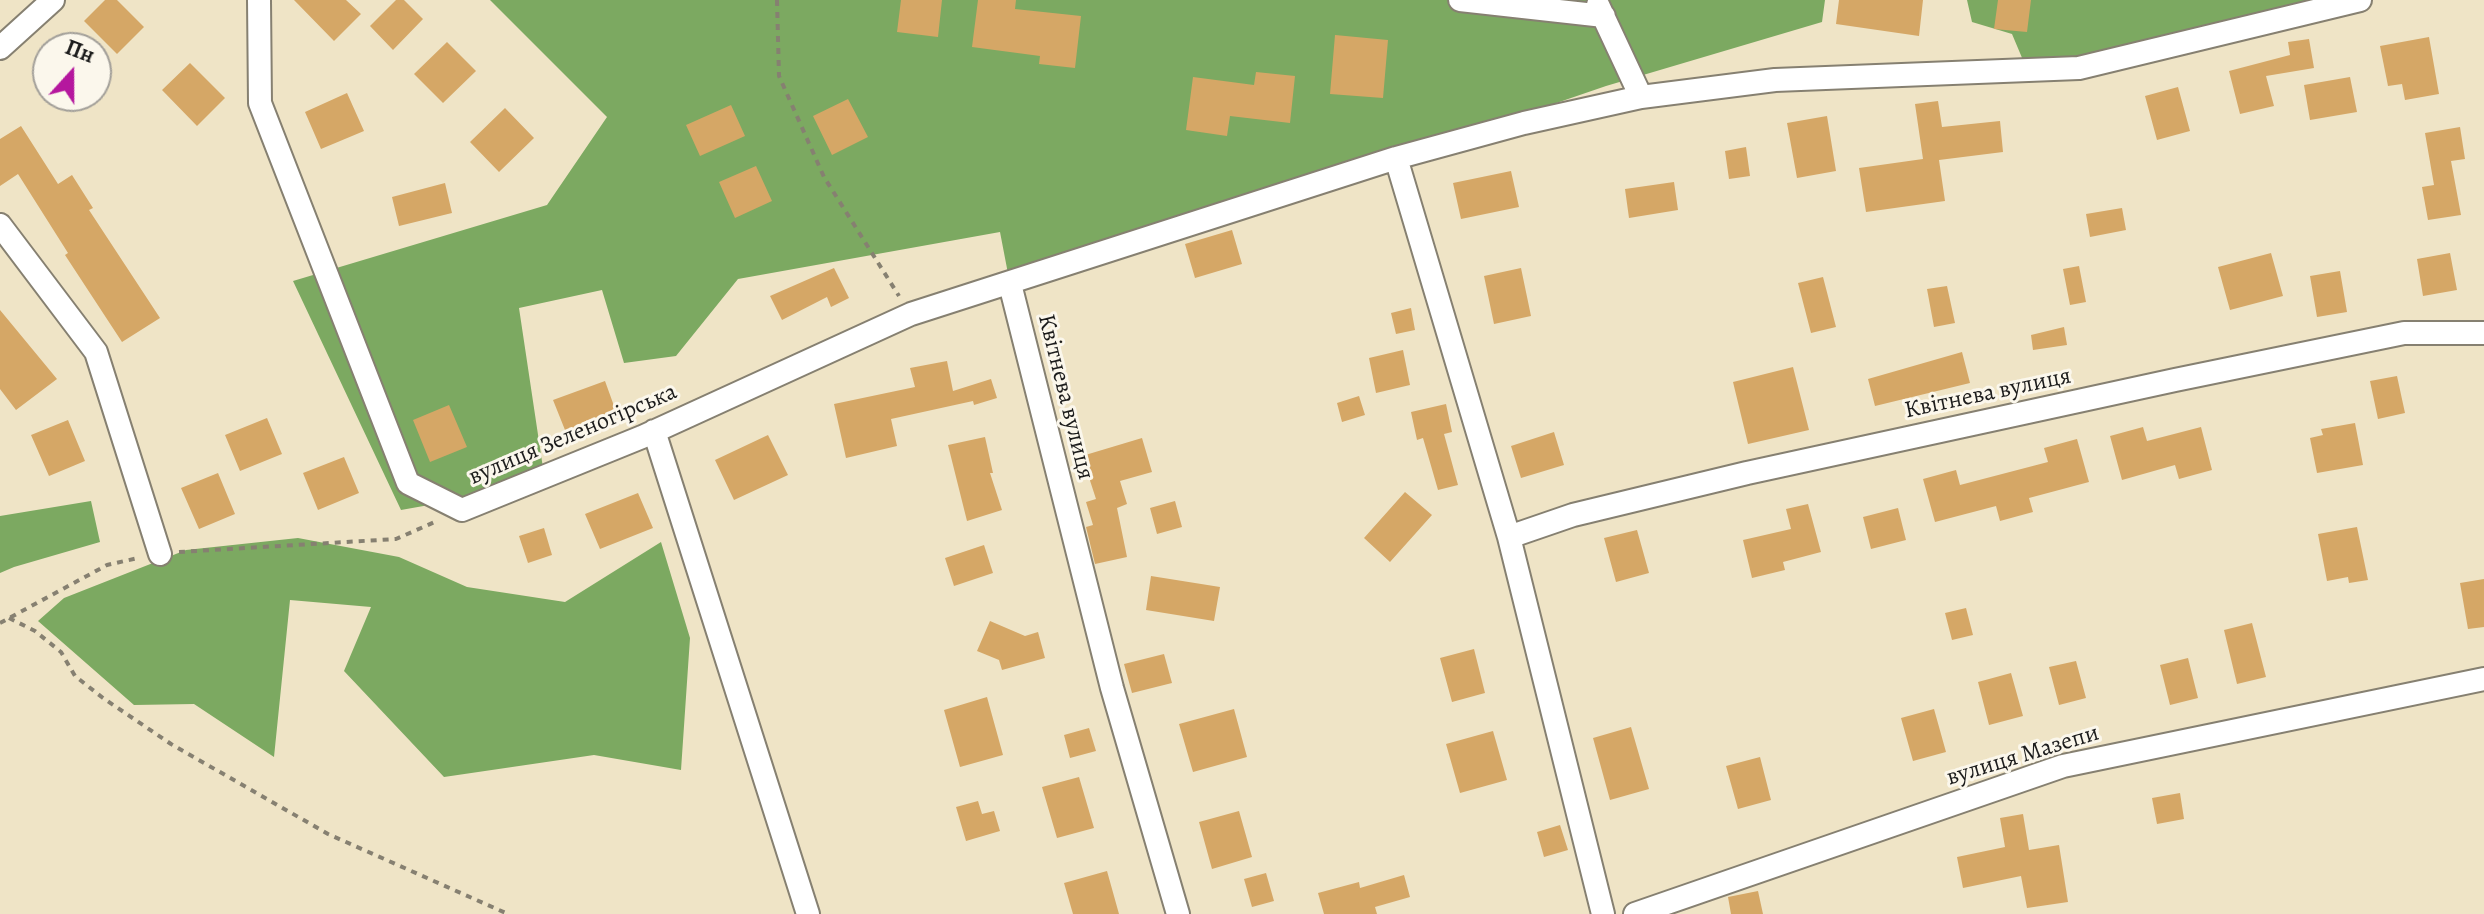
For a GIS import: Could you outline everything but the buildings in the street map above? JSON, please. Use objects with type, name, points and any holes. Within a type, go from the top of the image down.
[{"type":"street","points":[[0,48],[53,0]]},
{"type":"street","name":"вулиця Зеленогірська","points":[[259,0],[260,103],[408,483],[462,510],[654,431],[911,314],[1010,284]]},
{"type":"street","points":[[1460,0],[1600,8],[1641,97]]},
{"type":"street","points":[[1010,284],[1396,158],[1524,123],[1641,97],[1775,80],[2079,68],[2360,0]]},
{"type":"street","points":[[1396,158],[1509,537],[1603,914]]},
{"type":"street","points":[[0,225],[96,352],[160,554]]},
{"type":"street","name":"Квітнева вулиця","points":[[1010,284],[1112,688],[1178,914]]},
{"type":"street","name":"Квітнева вулиця","points":[[1509,537],[1573,515],[1747,473],[2190,377],[2404,333],[2484,333]]},
{"type":"street","points":[[654,431],[808,914]]},
{"type":"street","name":"вулиця Мазепи","points":[[1635,914],[2063,766],[2484,679]]},
{"type":"path","points":[[777,0],[779,76],[824,177],[911,314]]},
{"type":"path","points":[[0,623],[107,565],[160,554],[396,539],[462,510]]},
{"type":"path","points":[[9,618],[35,631],[61,652],[75,676],[171,744],[328,834],[508,914]]},
{"type":"green space","points":[[490,0],[1825,0],[1822,22],[1606,86],[1010,284],[1000,232],[738,279],[676,356],[624,363],[602,290],[519,308],[546,488],[401,510],[293,281],[547,205],[607,117]]},
{"type":"green space","points":[[1967,0],[2360,0],[2028,72],[2012,34],[1972,22]]},
{"type":"green space","points":[[91,501],[100,542],[0,573],[0,516]]},
{"type":"green space","points":[[298,538],[399,557],[467,587],[565,602],[661,542],[690,638],[681,770],[594,755],[444,777],[344,671],[371,607],[290,600],[274,757],[194,704],[134,705],[38,621],[64,598],[186,550]]}]
